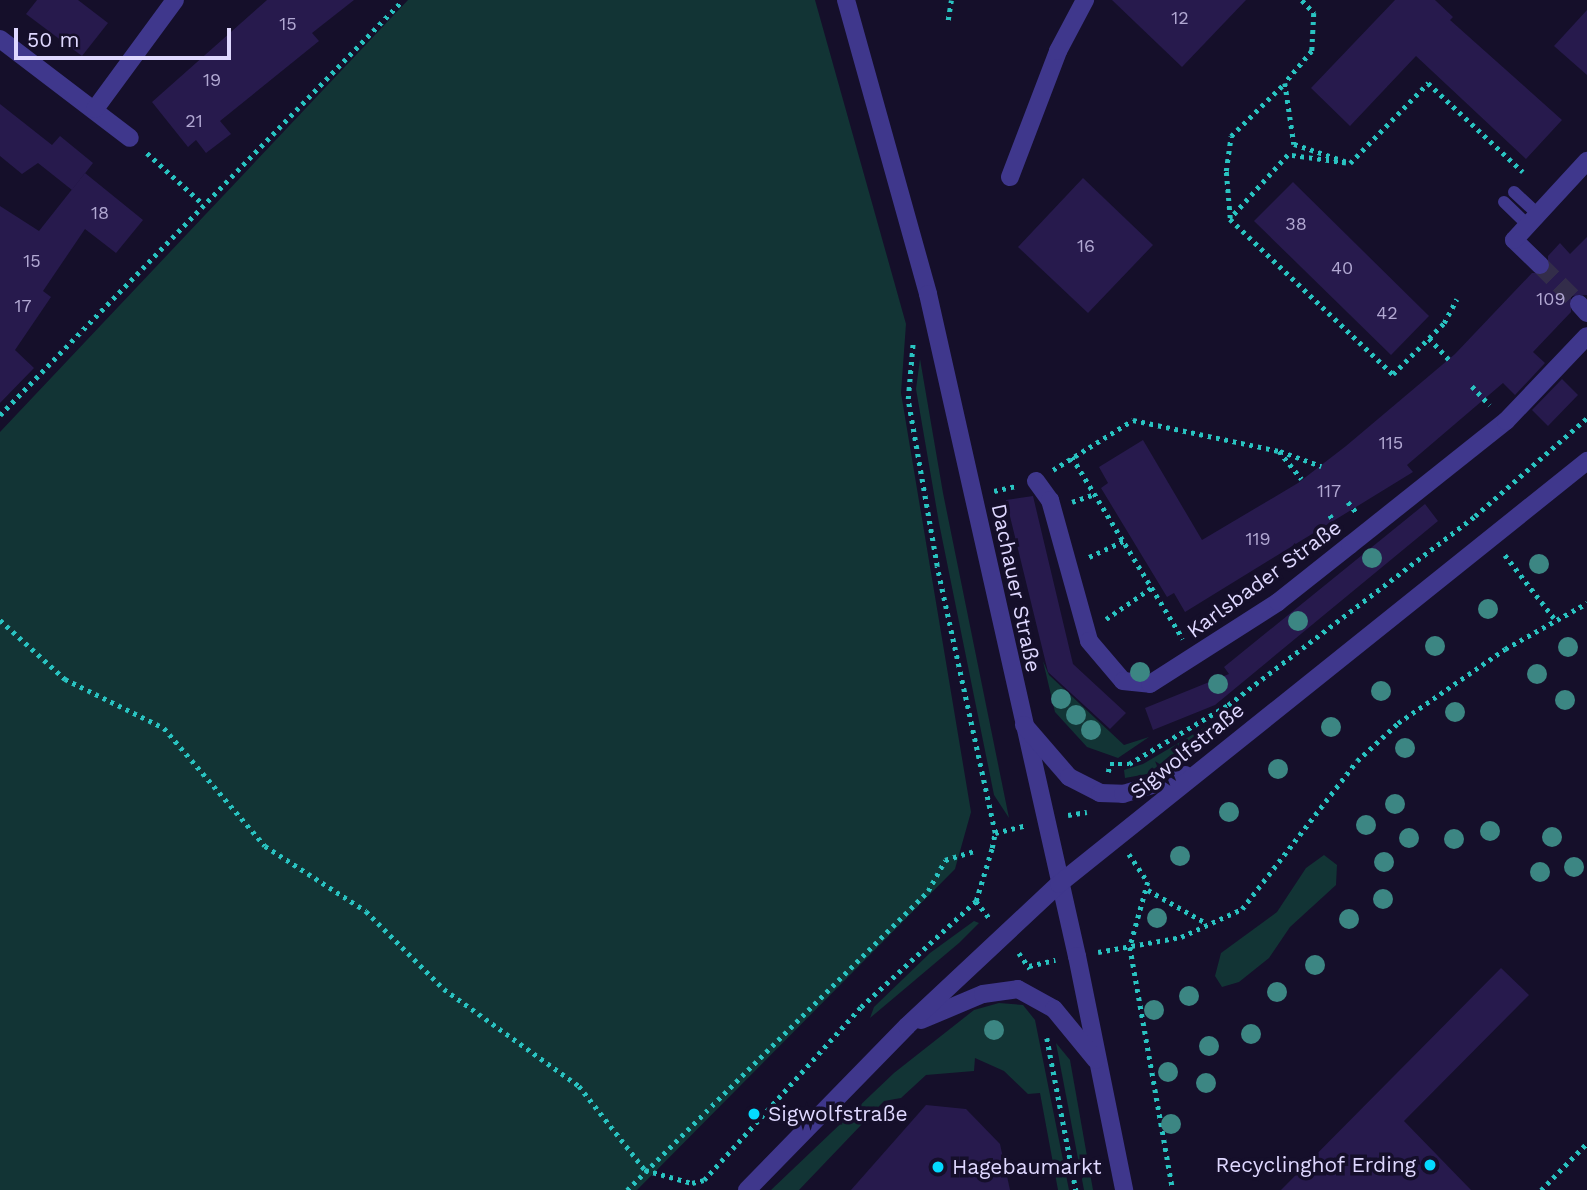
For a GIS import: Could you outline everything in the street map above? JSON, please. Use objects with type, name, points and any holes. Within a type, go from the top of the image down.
[{"type":"street","points":[[95,109],[175,0]]},
{"type":"street","name":"Dachauer Straße","points":[[846,0],[928,294],[1021,722],[1100,1066],[1124,1190]]},
{"type":"street","points":[[1010,177],[1058,51],[1085,0]]},
{"type":"street","points":[[0,39],[130,138]]},
{"type":"street","points":[[1540,265],[1514,240],[1587,161]]},
{"type":"street","name":"Karlsbader Straße","points":[[1036,481],[1050,499],[1087,631],[1106,664],[1129,684],[1150,684],[1278,602],[1506,421],[1587,336]]},
{"type":"street","name":"Sigwolfstraße","points":[[747,1190],[907,1026],[1059,884],[1194,772],[1587,461]]},
{"type":"street","points":[[1021,722],[1069,777],[1100,793],[1123,794],[1194,772]]},
{"type":"street","points":[[907,1026],[983,994],[1018,989],[1054,1009],[1100,1066]]},
{"type":"lane","points":[[1514,192],[1533,220]]},
{"type":"lane","points":[[1504,202],[1533,220]]},
{"type":"path","points":[[0,415],[403,0]]},
{"type":"path","points":[[948,20],[951,0]]},
{"type":"path","points":[[1302,0],[1314,13],[1312,51],[1285,83],[1231,136],[1226,171],[1230,219],[1393,374],[1429,338],[1457,299]]},
{"type":"path","points":[[1285,83],[1294,144],[1350,163]]},
{"type":"path","points":[[1350,163],[1428,83],[1552,199]]},
{"type":"path","points":[[130,138],[204,204]]},
{"type":"path","points":[[1230,219],[1288,155],[1350,163]]},
{"type":"path","points":[[0,620],[65,679],[164,727],[265,846],[366,911],[444,989],[579,1086],[645,1170],[692,1183],[704,1180],[861,1007],[976,901],[992,848],[995,833],[937,565],[908,399],[913,337]]},
{"type":"path","points":[[1429,338],[1451,362]]},
{"type":"path","points":[[1110,764],[1136,760],[1228,705],[1475,516],[1587,418]]},
{"type":"path","points":[[973,497],[1036,481],[1133,419],[1279,450],[1321,466]]},
{"type":"path","points":[[1279,450],[1302,479]]},
{"type":"path","points":[[1072,457],[1194,658]]},
{"type":"path","points":[[1068,566],[1123,541]]},
{"type":"path","points":[[1509,561],[1553,618]]},
{"type":"path","points":[[1087,631],[1152,588]]},
{"type":"path","points":[[1130,947],[1181,937],[1242,909],[1357,761],[1398,723],[1553,618],[1587,603]]},
{"type":"path","points":[[627,1190],[928,891],[945,860],[974,851]]},
{"type":"path","points":[[1140,869],[1148,890],[1207,924]]},
{"type":"path","points":[[1148,890],[1136,913],[1130,947],[1172,1190]]},
{"type":"path","points":[[1047,1034],[1076,1190]]},
{"type":"path","points":[[754,1114],[760,1119]]},
{"type":"path","points":[[1541,1190],[1587,1143]]},
{"type":"green space","points":[[408,0],[815,0],[906,324],[901,393],[971,812],[955,869],[637,1190],[0,1190],[0,432]]},
{"type":"green space","points":[[920,359],[943,493],[1009,818],[994,795],[939,523],[916,389]]},
{"type":"green space","points":[[1043,661],[1049,675],[1124,745],[1149,737],[1118,758],[1087,747],[1055,712]]},
{"type":"green space","points":[[1214,722],[1158,772],[1125,778],[1124,770],[1143,764]]},
{"type":"green space","points":[[1324,855],[1337,865],[1336,885],[1290,927],[1269,958],[1239,982],[1222,987],[1215,976],[1221,953],[1277,912],[1306,868]]},
{"type":"green space","points":[[974,921],[979,923],[959,943],[870,1018],[874,1007],[930,953]]},
{"type":"green space","points":[[999,1003],[1023,1005],[1035,1020],[1069,1190],[1058,1190],[1040,1093],[1028,1094],[1004,1071],[975,1058],[974,1071],[926,1075],[901,1098],[884,1101],[799,1190],[771,1190],[894,1073],[974,1010]]},
{"type":"green space","points":[[1056,1043],[1070,1060],[1093,1190],[1084,1190]]},
{"type":"building","points":[[37,0],[78,0],[108,23],[82,56],[26,14]]},
{"type":"building","points":[[267,0],[354,0],[312,33],[319,41],[220,121],[231,134],[206,153],[196,140],[188,147],[152,102]]},
{"type":"building","points":[[1112,0],[1246,0],[1182,67]]},
{"type":"building","points":[[1395,0],[1435,0],[1453,17],[1450,20],[1562,120],[1526,159],[1416,56],[1350,126],[1311,88]]},
{"type":"building","points":[[1587,10],[1587,75],[1554,46]]},
{"type":"building","points":[[0,104],[52,145],[60,136],[93,163],[72,190],[38,163],[22,174],[0,156]]},
{"type":"building","points":[[85,173],[143,220],[116,253],[85,229],[43,291],[51,297],[15,350],[34,368],[0,403],[0,206],[39,231]]},
{"type":"building","points":[[1083,178],[1153,245],[1088,313],[1018,247]]},
{"type":"building","points":[[1293,182],[1429,316],[1391,355],[1254,221]]},
{"type":"building","points":[[1587,237],[1587,295],[1571,296],[1571,312],[1533,352],[1545,363],[1515,395],[1503,383],[1407,465],[1413,472],[1185,612],[1174,593],[1167,597],[1101,488],[1108,483],[1099,467],[1143,440],[1202,540],[1298,483],[1346,446],[1455,354],[1532,273],[1548,273],[1548,256],[1560,243],[1570,254]]},
{"type":"building","points":[[1562,379],[1578,395],[1548,426],[1532,410]]},
{"type":"building","points":[[1033,496],[1073,664],[1126,713],[1110,729],[1048,672],[1006,500]]},
{"type":"building","points":[[1425,504],[1438,521],[1215,705],[1153,730],[1145,708],[1229,674],[1224,667]]},
{"type":"building","points":[[1501,968],[1529,995],[1404,1121],[1471,1190],[1281,1190]]},
{"type":"building","name":"Hagebaumarkt","points":[[926,1105],[966,1109],[1000,1144],[1010,1190],[851,1190]]},
{"type":"tunnel","points":[[1540,265],[1579,304]]},
{"type":"place","name":"Sigwolfstraße","points":[[754,1114]]},
{"type":"place","name":"Recyclinghof Erding","points":[[1430,1165]]},
{"type":"place","name":"Hagebaumarkt","points":[[938,1167]]}]
